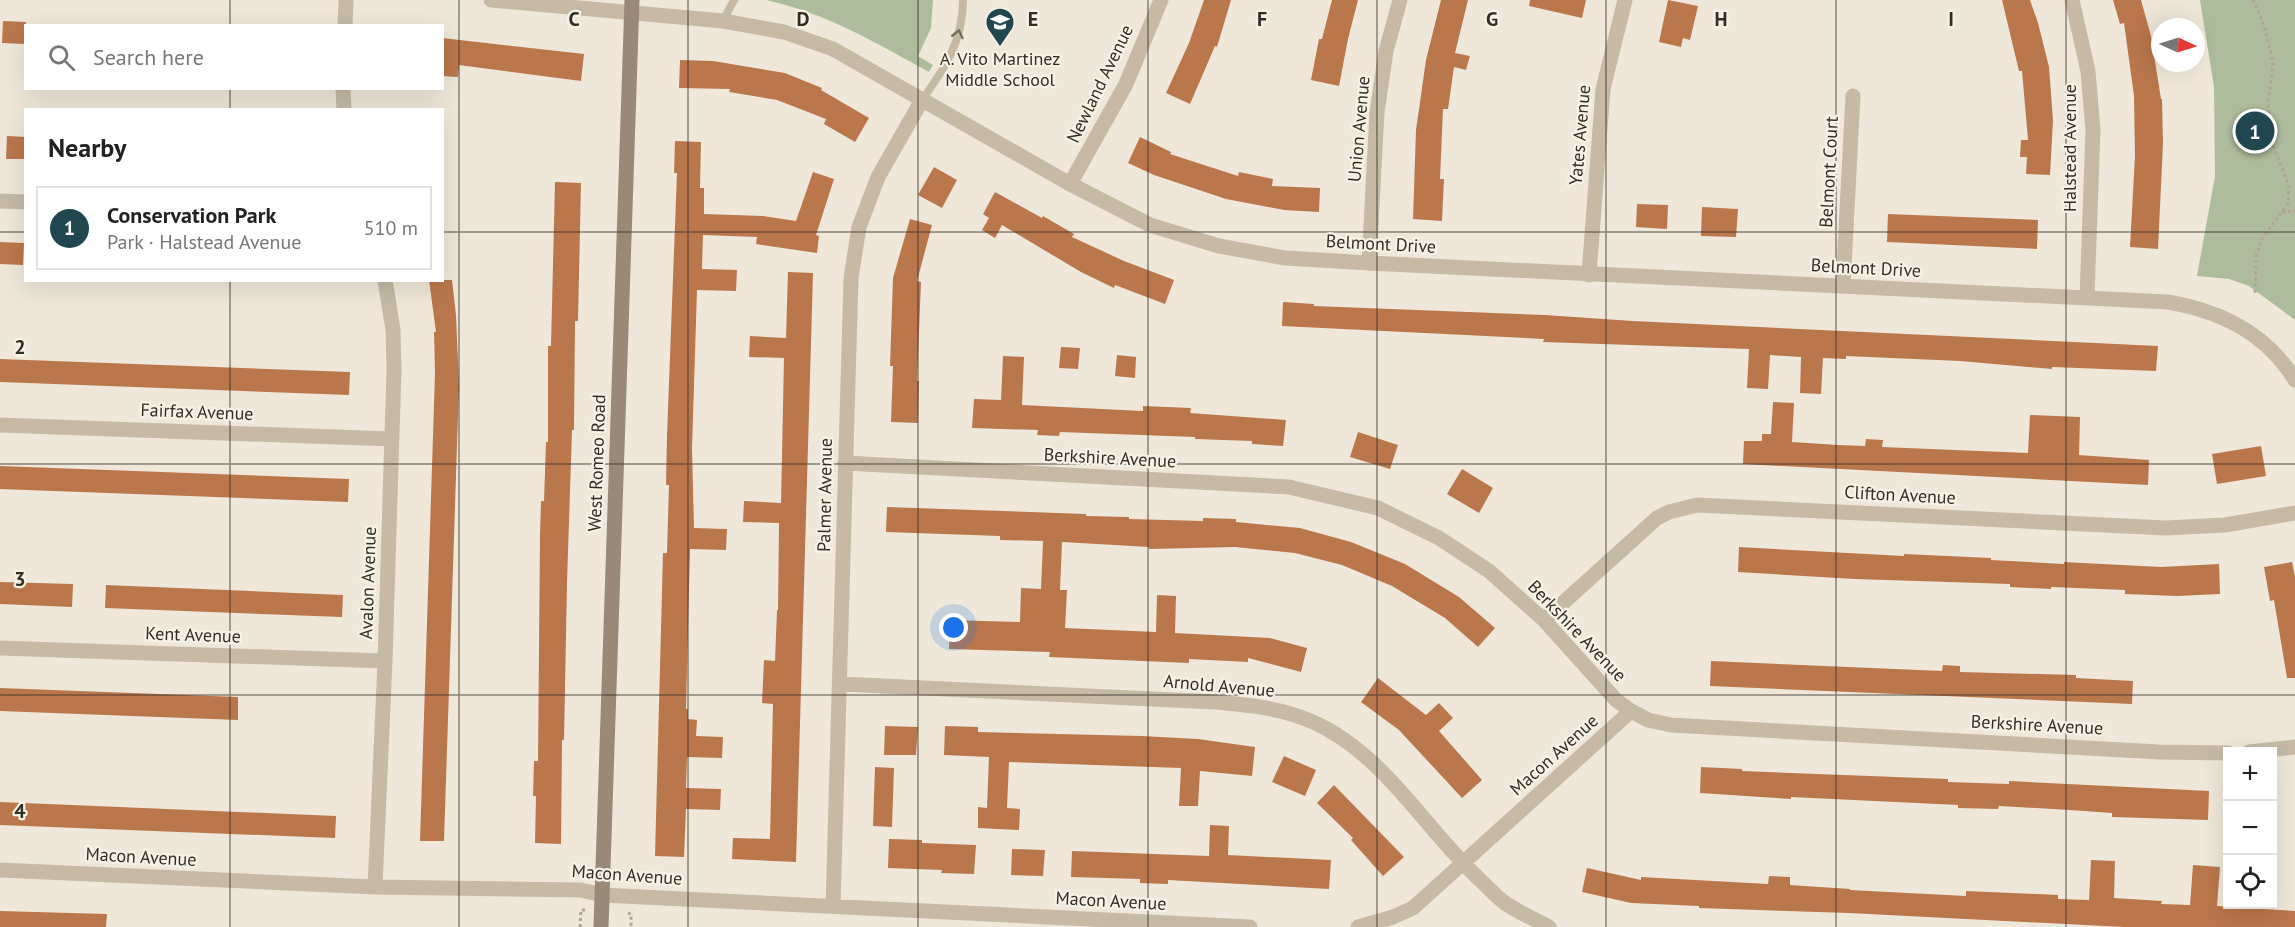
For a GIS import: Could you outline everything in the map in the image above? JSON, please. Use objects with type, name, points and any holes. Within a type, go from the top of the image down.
[{"type":"main road","name":"West Romeo Road","points":[[601,927],[632,7]]},
{"type":"street","points":[[345,24],[346,0]]},
{"type":"street","name":"Belmont Drive","points":[[491,0],[632,7],[784,32],[833,49],[1070,184],[1150,225],[1219,246],[1285,258],[1369,263],[2168,302],[2198,307],[2253,332],[2287,367],[2295,380]]},
{"type":"street","name":"Newland Avenue","points":[[1070,184],[1126,84],[1161,0]]},
{"type":"street","name":"Union Avenue","points":[[1369,263],[1377,112],[1386,51],[1400,0]]},
{"type":"street","name":"Yates Avenue","points":[[1589,275],[1603,89],[1625,0]]},
{"type":"street","name":"Halstead Avenue","points":[[2072,0],[2088,71],[2093,130],[2087,297]]},
{"type":"street","points":[[343,90],[344,108]]},
{"type":"street","name":"Belmont Court","points":[[1843,286],[1853,96]]},
{"type":"street","name":"Palmer Avenue","points":[[833,906],[851,278],[859,227],[878,177],[922,100]]},
{"type":"street","points":[[0,201],[24,202]]},
{"type":"street","name":"Avalon Avenue","points":[[375,887],[394,370],[393,330],[386,282]]},
{"type":"street","name":"Fairfax Avenue","points":[[0,425],[392,439]]},
{"type":"street","name":"Berkshire Avenue","points":[[845,463],[1289,487],[1378,508],[1439,538],[1489,571],[1544,620],[1617,702],[1648,720],[1671,725],[2160,752],[2223,753]]},
{"type":"street","name":"Clifton Avenue","points":[[1544,620],[1657,518],[1697,505],[2166,528],[2225,525],[2295,513]]},
{"type":"street","name":"Kent Avenue","points":[[0,648],[385,661]]},
{"type":"street","name":"Arnold Avenue","points":[[840,684],[1215,702],[1253,705],[1285,712],[1313,722],[1341,737],[1363,753],[1463,864],[1504,902],[1549,927]]},
{"type":"street","name":"Macon Avenue","points":[[1358,927],[1393,917],[1413,908],[1631,711]]},
{"type":"street","points":[[2277,749],[2295,747]]},
{"type":"street","name":"Macon Avenue","points":[[0,870],[375,887],[581,890],[602,895],[1250,927]]},
{"type":"lane","points":[[723,21],[734,0]]},
{"type":"lane","points":[[922,100],[942,72],[959,39],[963,0]]},
{"type":"path","points":[[2253,0],[2264,25],[2273,63],[2268,104],[2273,145],[2289,186],[2288,202],[2262,239],[2256,257],[2255,295]]},
{"type":"path","points":[[2281,212],[2295,211]]},
{"type":"green space","points":[[766,0],[933,0],[931,28],[918,56],[933,65],[929,72],[830,21]]},
{"type":"green space","points":[[2200,0],[2295,0],[2295,320],[2249,286],[2229,279],[2197,276],[2215,176],[2214,87],[2205,18],[2203,18]]},
{"type":"building","points":[[1204,0],[1231,0],[1217,47],[1215,46],[1190,104],[1166,93],[1189,43]]},
{"type":"building","points":[[1332,0],[1358,0],[1339,86],[1311,80],[1319,39],[1322,39]]},
{"type":"building","points":[[1441,0],[1468,0],[1455,53],[1470,56],[1466,70],[1454,67],[1448,109],[1443,109],[1440,179],[1444,179],[1442,221],[1413,219],[1416,130],[1426,60]]},
{"type":"building","points":[[1530,0],[1586,0],[1582,18],[1529,6]]},
{"type":"building","points":[[1668,0],[1698,6],[1690,40],[1683,38],[1681,47],[1659,42]]},
{"type":"building","points":[[2002,0],[2030,0],[2038,23],[2049,67],[2053,120],[2050,175],[2026,174],[2027,157],[2020,157],[2021,140],[2028,140],[2022,71],[2019,71]]},
{"type":"building","points":[[2113,0],[2141,0],[2151,36],[2151,72],[2157,72],[2162,99],[2163,143],[2158,249],[2130,247],[2135,156],[2134,96],[2124,23],[2120,24]]},
{"type":"building","points":[[3,21],[26,22],[24,24],[24,44],[2,43]]},
{"type":"building","points":[[444,38],[584,54],[581,81],[459,65],[458,77],[444,76]]},
{"type":"building","points":[[680,60],[713,61],[785,73],[822,88],[821,90],[869,118],[855,142],[824,124],[826,119],[777,100],[729,92],[730,89],[679,88]]},
{"type":"building","points":[[7,136],[24,137],[24,159],[6,159]]},
{"type":"building","points":[[1140,137],[1171,152],[1170,154],[1238,176],[1239,172],[1273,179],[1272,186],[1320,188],[1319,212],[1284,210],[1226,199],[1154,175],[1128,163]]},
{"type":"building","points":[[675,141],[701,142],[700,188],[704,188],[704,214],[763,216],[796,221],[813,172],[834,179],[816,235],[819,236],[817,253],[756,244],[757,237],[703,235],[702,269],[737,270],[736,291],[697,290],[692,449],[694,528],[727,529],[726,550],[690,549],[686,709],[688,709],[688,719],[697,720],[696,736],[723,737],[722,758],[687,757],[686,788],[721,789],[720,810],[686,809],[684,857],[655,856],[663,553],[667,553],[669,485],[666,485],[677,173],[674,173]]},
{"type":"building","points":[[934,167],[957,180],[942,208],[918,195]]},
{"type":"building","points":[[555,182],[581,183],[564,740],[562,740],[561,844],[535,843],[536,796],[533,796],[534,761],[538,761],[540,535],[541,501],[544,501],[546,442],[548,442],[548,346],[551,346]]},
{"type":"building","points":[[995,192],[1074,234],[1072,237],[1124,261],[1174,280],[1165,304],[1115,285],[1114,288],[1081,272],[1002,225],[995,238],[982,230],[989,218],[983,214]]},
{"type":"building","points":[[1637,204],[1668,205],[1667,229],[1636,227]]},
{"type":"building","points":[[1702,207],[1738,209],[1736,237],[1701,236]]},
{"type":"building","points":[[1888,214],[2038,220],[2037,249],[1887,242]]},
{"type":"building","points":[[910,219],[932,225],[917,281],[921,282],[917,381],[919,381],[918,423],[891,422],[893,278]]},
{"type":"building","points":[[0,242],[24,243],[23,265],[0,264]]},
{"type":"building","points":[[788,272],[813,273],[796,862],[732,859],[733,838],[770,839],[773,704],[762,703],[764,660],[775,661],[779,523],[743,522],[744,501],[781,503],[784,358],[749,357],[750,336],[786,338]]},
{"type":"building","points":[[452,280],[459,385],[444,841],[420,841],[435,373],[434,332],[436,332],[429,282]]},
{"type":"building","points":[[1283,302],[1314,304],[1314,306],[1545,315],[2158,346],[2156,371],[2052,367],[2052,369],[1960,361],[1846,356],[1846,359],[1823,358],[1821,394],[1800,393],[1801,357],[1770,355],[1768,389],[1747,388],[1749,349],[1543,342],[1544,339],[1282,326]]},
{"type":"building","points":[[1061,347],[1080,348],[1078,369],[1059,368]]},
{"type":"building","points":[[1117,355],[1136,357],[1135,378],[1115,376]]},
{"type":"building","points":[[1003,356],[1024,357],[1022,405],[1143,411],[1143,406],[1191,408],[1190,413],[1286,420],[1283,446],[1252,444],[1252,441],[1195,439],[1195,437],[1060,432],[1059,436],[1037,435],[1038,430],[972,428],[974,399],[1001,400]]},
{"type":"building","points":[[0,359],[350,372],[349,395],[0,382]]},
{"type":"building","points":[[1773,402],[1794,403],[1792,442],[1838,445],[1865,446],[1866,439],[1883,440],[1882,447],[2028,453],[2030,415],[2080,417],[2079,455],[2149,460],[2148,485],[1743,464],[1744,441],[1762,441],[1762,434],[1771,434]]},
{"type":"building","points":[[1358,432],[1398,445],[1390,469],[1350,457]]},
{"type":"building","points":[[2261,446],[2266,476],[2217,484],[2212,454]]},
{"type":"building","points":[[0,466],[349,479],[348,502],[0,489]]},
{"type":"building","points":[[1462,469],[1493,488],[1479,513],[1447,494]]},
{"type":"building","points":[[887,507],[1086,514],[1086,516],[1129,517],[1129,519],[1203,521],[1203,518],[1236,519],[1236,522],[1300,528],[1351,542],[1405,564],[1459,597],[1495,628],[1478,647],[1445,618],[1392,586],[1342,565],[1295,553],[1235,547],[1149,549],[1149,547],[1062,542],[1060,590],[1067,590],[1065,628],[1156,632],[1157,595],[1176,596],[1175,633],[1270,638],[1307,648],[1301,672],[1248,658],[1248,662],[1189,659],[1189,663],[1049,657],[1050,652],[949,649],[950,620],[1020,622],[1021,588],[1041,589],[1043,541],[1000,540],[1000,536],[886,532]]},
{"type":"building","points":[[1739,547],[1991,558],[1991,560],[2064,564],[2064,562],[2161,567],[2219,564],[2220,594],[2177,596],[2125,594],[2125,590],[2051,587],[2051,589],[2010,587],[2010,584],[1855,579],[1738,572]]},
{"type":"building","points":[[2292,562],[2295,577],[2295,678],[2287,678],[2274,600],[2270,601],[2264,567]]},
{"type":"building","points":[[0,582],[73,584],[72,607],[0,604]]},
{"type":"building","points":[[106,585],[343,595],[342,617],[105,608]]},
{"type":"building","points":[[1711,661],[1942,671],[1943,665],[1960,666],[1960,672],[2076,675],[2076,678],[2133,681],[2132,704],[1710,686]]},
{"type":"building","points":[[1378,678],[1426,715],[1439,703],[1453,718],[1439,731],[1482,780],[1462,798],[1399,730],[1361,702]]},
{"type":"building","points":[[0,688],[238,697],[238,720],[0,711]]},
{"type":"building","points":[[885,726],[918,727],[916,755],[884,755]]},
{"type":"building","points":[[945,726],[978,727],[978,732],[1198,739],[1255,747],[1252,776],[1200,771],[1198,806],[1179,806],[1181,768],[1009,762],[1007,808],[1020,809],[1019,830],[978,828],[978,807],[987,808],[989,757],[944,755]]},
{"type":"building","points":[[1284,756],[1316,770],[1305,796],[1272,782]]},
{"type":"building","points":[[875,767],[894,768],[892,827],[873,826]]},
{"type":"building","points":[[1701,767],[1742,769],[1742,771],[1948,779],[1948,782],[2009,784],[2009,781],[2209,791],[2208,820],[2112,817],[2112,813],[1999,806],[1998,809],[1958,808],[1958,805],[1700,793]]},
{"type":"building","points":[[1334,785],[1404,857],[1383,876],[1351,840],[1353,838],[1317,803]]},
{"type":"building","points":[[0,802],[336,816],[335,838],[0,825]]},
{"type":"building","points":[[1210,825],[1229,826],[1228,855],[1331,860],[1329,889],[1168,880],[1168,884],[1140,883],[1140,879],[1071,877],[1072,851],[1209,856]]},
{"type":"building","points":[[889,839],[976,845],[974,874],[888,868]]},
{"type":"building","points":[[1012,849],[1045,850],[1043,876],[1011,875]]},
{"type":"building","points":[[2091,860],[2115,861],[2114,898],[2162,901],[2161,904],[2190,905],[2193,865],[2220,867],[2217,906],[2223,906],[2223,909],[2295,911],[2295,927],[2124,927],[1699,908],[1699,906],[1631,903],[1582,892],[1587,868],[1641,880],[1641,877],[1768,884],[1769,876],[1790,877],[1790,885],[1850,890],[1966,896],[1966,891],[2058,895],[2058,899],[2089,900]]},
{"type":"building","points":[[0,911],[107,914],[106,927],[0,927]]},
{"type":"place","name":"A. Vito Martinez Middle School","points":[[1000,48]]},
{"type":"place","name":"Conservation Park","points":[[2255,131]]}]
